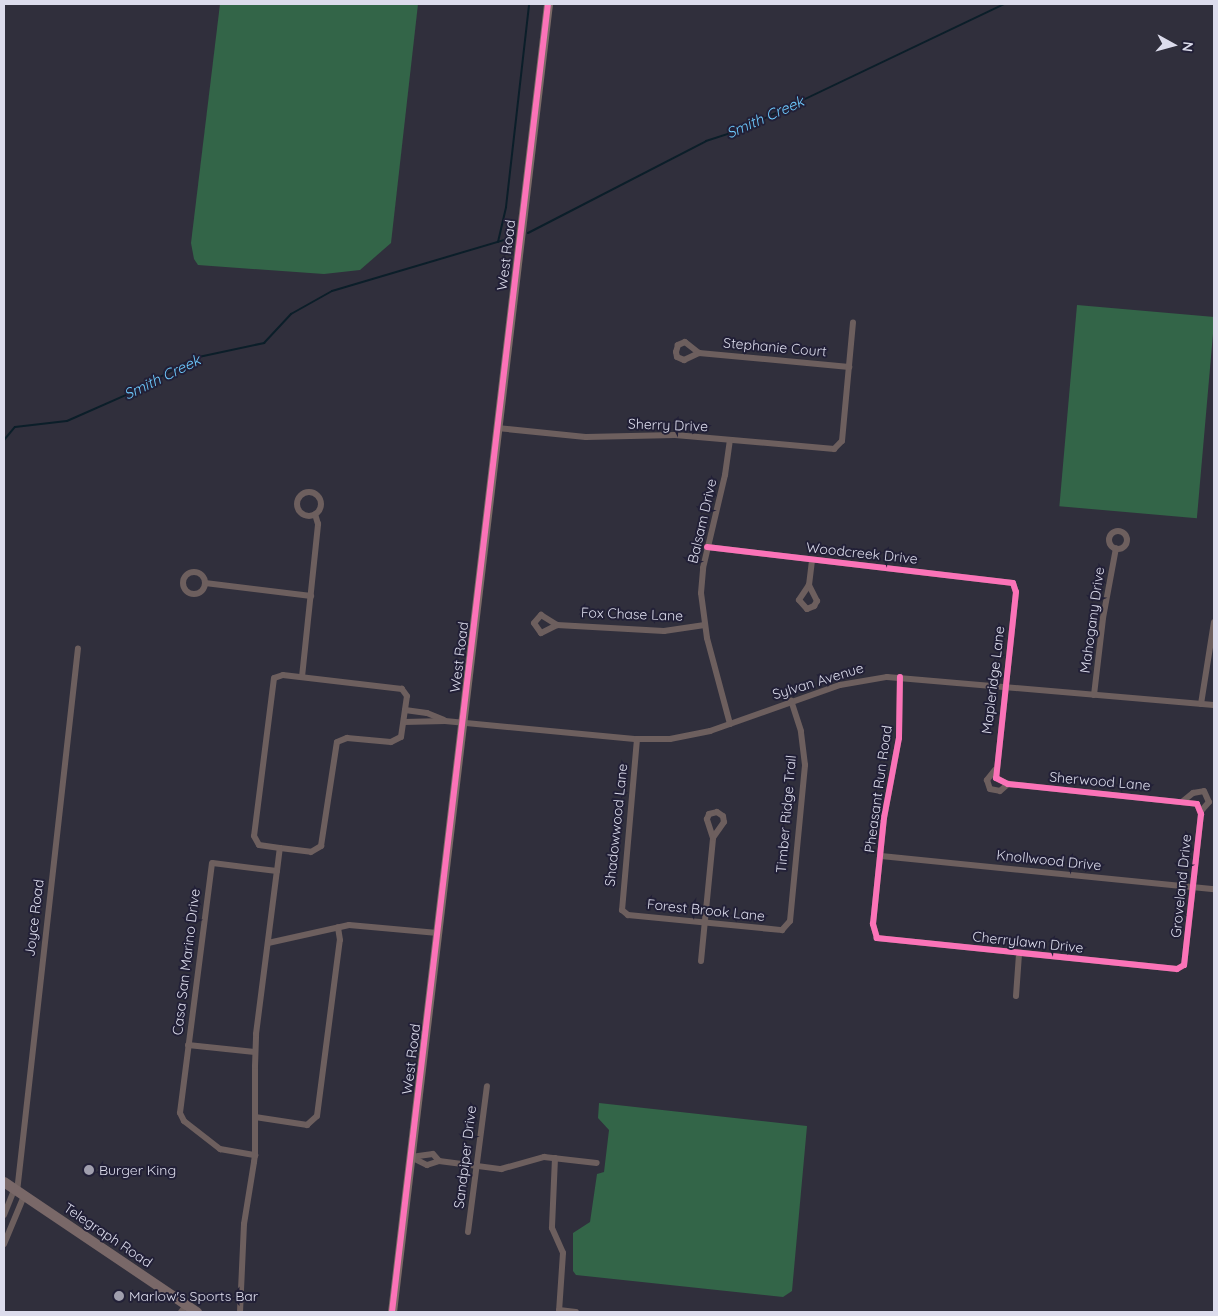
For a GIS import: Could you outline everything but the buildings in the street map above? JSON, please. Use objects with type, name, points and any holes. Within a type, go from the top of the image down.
[{"type":"main road","name":"Telegraph Road","points":[[4,1182],[183,1309],[196,1312]]},
{"type":"street","name":"West Road","points":[[392,1312],[412,1157],[548,4]]},
{"type":"street","points":[[849,367],[853,324]]},
{"type":"street","name":"Stephanie Court","points":[[699,353],[849,367]]},
{"type":"street","name":"Sherry Drive","points":[[498,428],[586,437],[669,435],[838,448],[842,441],[849,367]]},
{"type":"street","name":"Balsam Drive","points":[[730,440],[725,477],[707,547],[701,593],[705,625],[730,724]]},
{"type":"street","points":[[302,677],[318,524],[315,514]]},
{"type":"street","name":"Woodcreek Drive","points":[[707,547],[1013,583]]},
{"type":"street","name":"Mahogany Drive","points":[[1094,695],[1103,618],[1116,548]]},
{"type":"street","points":[[809,585],[812,560]]},
{"type":"street","points":[[205,583],[311,596]]},
{"type":"street","name":"Mapleridge Lane","points":[[998,780],[995,770],[1016,592],[1013,583]]},
{"type":"street","points":[[1201,704],[1214,622]]},
{"type":"street","name":"Fox Chase Lane","points":[[557,625],[664,631],[705,625]]},
{"type":"street","name":"Joyce Road","points":[[19,1192],[78,648]]},
{"type":"street","points":[[279,676],[302,677],[399,687],[406,693],[401,737],[394,742],[347,738],[338,741],[334,746],[321,846],[311,852],[259,845],[254,836],[272,684],[279,676]]},
{"type":"street","name":"Sylvan Avenue","points":[[445,721],[637,739],[683,738],[730,724],[856,680],[900,677],[1214,706]]},
{"type":"street","name":"Pheasant Run Road","points":[[874,935],[881,856],[899,738],[900,677]]},
{"type":"street","name":"Timber Ridge Trail","points":[[786,928],[790,921],[805,765],[801,731],[791,702]]},
{"type":"street","points":[[405,710],[427,713],[445,721]]},
{"type":"street","points":[[404,722],[445,721]]},
{"type":"street","name":"Shadowwood Lane","points":[[623,912],[620,906],[637,739]]},
{"type":"street","points":[[995,770],[987,780],[990,789],[1000,790],[1008,784]]},
{"type":"street","name":"Sherwood Lane","points":[[998,780],[1008,784],[1183,801],[1200,808]]},
{"type":"street","name":"Groveland Drive","points":[[1182,967],[1186,962],[1200,808],[1209,802],[1204,791],[1193,793],[1183,801]]},
{"type":"street","points":[[701,961],[714,838]]},
{"type":"street","points":[[240,1312],[244,1224],[255,1155],[255,1052],[280,848]]},
{"type":"street","name":"Knollwood Drive","points":[[881,856],[1214,889]]},
{"type":"street","name":"Casa San Marino Drive","points":[[255,1155],[220,1149],[182,1118],[180,1108],[212,863],[277,871]]},
{"type":"street","name":"Forest Brook Lane","points":[[623,912],[778,931],[786,928]]},
{"type":"street","points":[[268,943],[338,927],[358,925],[438,933]]},
{"type":"street","points":[[256,1117],[307,1125],[317,1116],[340,940],[338,927]]},
{"type":"street","name":"Cherrylawn Drive","points":[[874,935],[881,941],[1182,967]]},
{"type":"street","points":[[1016,996],[1019,954]]},
{"type":"street","points":[[188,1045],[255,1052]]},
{"type":"street","name":"Sandpiper Drive","points":[[468,1232],[487,1086]]},
{"type":"street","points":[[412,1157],[433,1154],[439,1161]]},
{"type":"street","points":[[412,1157],[427,1165],[439,1161],[506,1169],[544,1157],[598,1163]]},
{"type":"street","points":[[555,1158],[552,1228],[564,1254],[559,1311],[576,1312]]},
{"type":"street","points":[[4,1215],[19,1192]]},
{"type":"street","points":[[4,1244],[19,1192]]},
{"type":"green space","points":[[220,4],[418,4],[391,243],[360,270],[324,274],[198,265],[194,259],[191,243]]},
{"type":"green space","points":[[1077,305],[1214,317],[1197,518],[1059,506]]},
{"type":"green space","points":[[599,1103],[807,1126],[792,1291],[783,1297],[576,1275],[573,1271],[573,1233],[590,1222],[597,1174],[604,1172],[609,1130],[598,1118]]},
{"type":"waterway","points":[[498,242],[506,207],[529,4]]},
{"type":"waterway","name":"Smith Creek","points":[[528,233],[706,141],[740,130],[1004,4]]},
{"type":"waterway","name":"Smith Creek","points":[[4,440],[15,427],[67,421],[135,391],[194,358],[264,343],[291,314],[332,291],[514,237]]},
{"type":"cycle path","points":[[392,1312],[548,4]]},
{"type":"cycle path","points":[[707,547],[1013,583],[1016,592],[996,778],[1008,784],[1197,804],[1201,814],[1184,965],[1177,969],[877,938],[873,924],[884,818],[899,738],[900,677]]},
{"type":"place","name":"Burger King","points":[[89,1170]]},
{"type":"place","name":"Marlow's Sports Bar","points":[[119,1296]]}]
